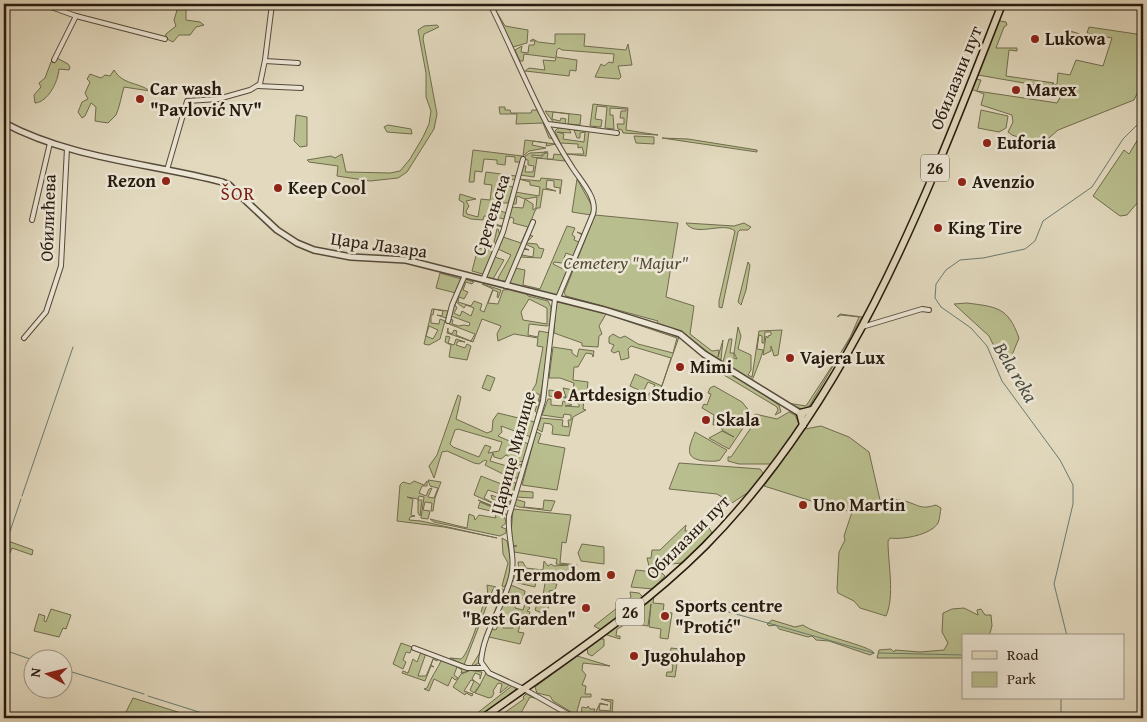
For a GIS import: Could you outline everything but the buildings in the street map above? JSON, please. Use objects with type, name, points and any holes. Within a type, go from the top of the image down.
[{"type":"main road","name":"Обилазни пут","points":[[483,718],[603,632],[679,571],[735,514],[803,426],[862,327],[916,214],[1002,4]]},
{"type":"main road","points":[[803,426],[800,413],[814,408]]},
{"type":"street","points":[[43,4],[76,16],[165,39]]},
{"type":"street","points":[[258,86],[265,61],[272,4]]},
{"type":"street","points":[[490,4],[548,124],[586,189],[594,207],[562,294],[556,299]]},
{"type":"street","points":[[54,60],[76,16]]},
{"type":"street","points":[[265,61],[298,64]]},
{"type":"street","points":[[167,170],[187,101],[218,99],[258,86],[301,88]]},
{"type":"street","name":"Цара Лазара","points":[[4,123],[50,144],[67,149],[199,176],[229,185],[277,230],[297,243],[314,250],[351,257],[400,258],[604,310],[680,334],[704,354],[808,418]]},
{"type":"street","points":[[548,124],[617,133]]},
{"type":"street","points":[[32,220],[50,144]]},
{"type":"street","name":"Обилићева","points":[[24,338],[46,312],[61,266],[67,149]]},
{"type":"street","name":"Сретењска","points":[[483,280],[503,231],[523,159]]},
{"type":"street","points":[[506,286],[532,222]]},
{"type":"street","points":[[448,320],[452,305],[465,275]]},
{"type":"street","name":"Царице Милице","points":[[483,668],[481,662],[485,645],[511,578],[513,564],[508,527],[509,516],[543,401],[556,299]]},
{"type":"street","points":[[862,327],[922,309],[929,310]]},
{"type":"street","points":[[414,648],[467,668],[483,668],[489,673],[524,689],[575,718]]},
{"type":"green space","points":[[179,4],[186,4],[186,20],[200,22],[204,25],[196,27],[190,35],[179,35],[173,42],[165,38],[166,34],[176,26],[174,20]]},
{"type":"green space","points":[[492,4],[505,26],[528,30],[527,43],[513,47]]},
{"type":"green space","points":[[1000,21],[1006,22],[1007,25],[1004,27],[996,48],[1017,48],[1017,51],[1009,50],[1006,76],[1054,83],[1052,84],[1054,85],[1057,84],[1058,73],[1070,75],[1076,60],[1103,66],[1112,38],[1087,33],[1089,27],[1143,35],[1143,81],[1134,100],[1058,130],[1041,145],[1012,135],[1008,132],[1013,122],[1012,115],[981,105],[984,94],[971,89],[975,79],[981,80],[977,91],[1057,103],[1064,90],[978,75],[997,24]]},
{"type":"green space","points":[[437,25],[439,27],[424,34],[423,39],[437,114],[434,129],[407,172],[398,178],[370,181],[337,176],[338,166],[309,162],[307,160],[331,156],[335,158],[342,154],[346,172],[390,173],[400,171],[410,159],[423,137],[429,124],[431,111],[426,97],[426,73],[418,30],[424,26]]},
{"type":"green space","points":[[1070,31],[1080,34],[1080,42],[1068,40]]},
{"type":"green space","points":[[555,34],[585,34],[584,46],[626,50],[628,44],[632,65],[618,66],[621,77],[619,79],[595,77],[601,64],[604,66],[609,62],[613,63],[614,54],[562,50],[559,48],[556,57],[577,60],[576,71],[570,70],[569,76],[525,71],[529,68],[545,70],[543,60],[555,61],[556,58],[524,54],[523,61],[520,61],[515,50],[522,46],[521,52],[528,53],[529,45],[534,45],[535,41],[530,41],[533,39],[538,42],[555,44]]},
{"type":"green space","points":[[57,58],[68,64],[69,70],[59,69],[57,80],[48,95],[40,102],[35,103],[34,95],[41,87],[39,83],[45,78],[51,62]]},
{"type":"green space","points":[[114,70],[126,81],[150,91],[124,87],[116,115],[108,123],[95,121],[96,107],[91,103],[85,116],[82,118],[78,112],[82,102],[88,99],[85,93],[90,82],[87,79],[90,74],[101,78],[105,75],[110,76]]},
{"type":"green space","points":[[593,104],[628,108],[626,130],[658,135],[623,133],[622,130],[618,129],[617,124],[624,124],[624,118],[620,118],[621,111],[626,111],[626,109],[610,108],[610,115],[613,115],[614,129],[605,128],[607,107],[597,106],[595,119],[602,120],[601,127],[590,126]]},
{"type":"green space","points":[[499,107],[505,107],[505,110],[510,110],[511,113],[531,113],[532,110],[539,110],[553,139],[549,138],[543,123],[516,124],[517,114],[500,114]]},
{"type":"green space","points":[[981,110],[1008,116],[1006,128],[999,132],[978,128]]},
{"type":"green space","points":[[545,111],[581,115],[580,125],[568,124],[569,114],[553,112],[552,119],[560,121],[561,118],[566,119],[565,124],[554,123]]},
{"type":"green space","points":[[296,115],[307,117],[307,146],[300,147],[294,141]]},
{"type":"green space","points":[[388,125],[411,129],[412,134],[387,132],[384,127]]},
{"type":"green space","points":[[558,128],[569,129],[571,133],[557,132],[564,134],[563,139],[584,142],[585,132],[580,133],[580,138],[577,138],[574,130],[589,131],[586,156],[567,154],[584,154],[582,147],[578,148],[578,144],[560,143],[555,131]]},
{"type":"green space","points":[[1140,128],[1143,130],[1143,196],[1127,215],[1120,216],[1093,196],[1124,150],[1129,154],[1141,134]]},
{"type":"green space","points":[[634,136],[654,137],[654,144],[636,143]]},
{"type":"green space","points":[[662,138],[688,139],[757,150],[757,152]]},
{"type":"green space","points":[[525,140],[533,141],[532,145],[546,148],[529,151],[523,156]]},
{"type":"green space","points":[[473,150],[522,156],[520,162],[515,162],[515,157],[506,156],[505,165],[497,164],[497,160],[484,159],[482,172],[475,171],[474,182],[469,182]]},
{"type":"green space","points":[[544,152],[541,156],[532,155],[532,157],[541,158],[545,153],[548,153],[547,159],[553,159],[554,154],[562,155],[565,161],[537,158],[534,177],[520,175],[522,166],[526,166],[525,172],[533,172],[534,166],[528,165],[528,160],[524,159],[525,156],[530,153]]},
{"type":"green space","points":[[486,172],[516,176],[515,180],[502,178],[502,185],[513,187],[508,203],[494,203],[495,212],[498,212],[498,210],[506,213],[504,219],[496,217],[495,224],[502,227],[492,224],[485,226],[489,216],[484,216],[483,220],[463,216],[464,203],[459,200],[460,194],[476,199],[466,201],[469,206],[466,211],[467,214],[478,217],[481,199],[490,200],[492,185],[484,184]]},
{"type":"green space","points":[[541,178],[562,180],[560,194],[560,188],[554,187],[554,181],[547,180],[546,188],[556,191],[543,189],[540,208],[537,208],[535,211],[506,281],[499,281],[498,278],[511,255],[498,249],[503,237],[521,243],[528,227],[513,223],[514,219],[511,217],[507,222],[511,207],[523,208],[525,199],[517,196],[516,204],[512,204],[515,192],[539,196],[540,187],[530,185],[530,182],[519,179],[540,181]],"holes":[[[537,197],[536,208],[533,210],[533,204],[525,199]]]},
{"type":"green space","points":[[577,179],[592,206],[591,215],[572,212]]},
{"type":"green space","name":"Cemetery \"Majur\"","points":[[595,215],[678,223],[666,297],[694,306],[690,334],[712,351],[719,350],[718,357],[723,340],[721,360],[684,333],[657,323],[658,321],[566,296],[564,293]]},
{"type":"green space","points":[[686,223],[734,226],[744,223],[751,227],[748,230],[740,230],[738,232],[722,308],[719,307],[719,301],[735,231],[730,228],[696,229]]},
{"type":"green space","points":[[567,226],[575,228],[572,235],[575,237],[574,240],[579,242],[582,235],[577,232],[583,234],[574,256],[566,253],[562,263],[554,262],[553,264],[567,271],[557,296],[525,290],[528,296],[548,301],[551,307],[550,324],[547,326],[529,324],[528,335],[538,337],[539,331],[550,333],[542,385],[537,413],[535,411],[540,395],[532,391],[536,384],[543,347],[537,346],[538,338],[514,334],[498,341],[497,334],[501,326],[482,319],[473,342],[447,333],[448,328],[448,332],[452,334],[454,330],[457,331],[456,335],[471,341],[475,334],[449,324],[450,319],[453,320],[452,324],[469,326],[470,323],[451,316],[454,303],[457,308],[454,313],[460,316],[462,311],[471,316],[474,308],[466,305],[464,308],[456,302],[465,279],[474,282],[472,284],[466,282],[463,290],[468,292],[464,299],[459,297],[458,302],[471,306],[474,301],[482,304],[480,310],[484,312],[493,289],[482,284],[501,290],[498,298],[498,292],[493,290],[488,303],[498,304],[503,290],[514,289],[508,283],[515,268],[525,270],[523,285],[540,289]],"holes":[[[529,299],[547,308],[547,324],[523,320],[521,312]]]},
{"type":"green space","points":[[497,229],[500,235],[483,274],[472,271],[478,248],[492,251]]},
{"type":"green space","points":[[528,235],[533,236],[526,243],[537,244],[539,248],[544,249],[541,258],[520,257],[523,247],[529,250],[523,249],[522,255],[533,257],[534,248],[525,244]]},
{"type":"green space","points":[[495,257],[504,260],[493,279],[486,278]]},
{"type":"green space","points":[[748,262],[750,265],[746,290],[741,305],[738,302]]},
{"type":"green space","points":[[440,273],[461,279],[456,293],[436,288]]},
{"type":"green space","points":[[559,302],[623,317],[679,337],[665,376],[671,358],[631,346],[628,349],[629,358],[621,360],[619,351],[614,353],[611,351],[614,345],[609,343],[609,337],[613,334],[620,338],[625,336],[638,344],[673,353],[677,338],[606,314],[599,326],[602,334],[599,336],[598,347],[582,346],[582,343],[554,333],[556,303]]},
{"type":"green space","points":[[967,303],[1000,310],[1006,314],[1015,328],[1019,338],[1007,367],[1004,367],[989,336],[954,304]]},
{"type":"green space","points":[[432,309],[434,309],[433,315],[431,315],[431,323],[439,324],[440,319],[445,321],[440,339],[429,345],[424,344]],"holes":[[[429,326],[438,330],[433,339],[426,336]]]},
{"type":"green space","points":[[437,310],[448,311],[446,318],[437,315],[442,316],[443,311]]},
{"type":"green space","points":[[840,314],[862,317],[851,336],[859,317],[841,315],[837,317]]},
{"type":"green space","points":[[738,327],[741,336],[738,349],[751,355],[751,370],[748,375],[752,377],[759,331],[782,330],[778,355],[774,356],[771,346],[771,351],[763,355],[766,336],[768,338],[771,332],[765,332],[764,343],[762,343],[762,336],[759,335],[757,349],[763,350],[752,380],[723,362],[729,339],[732,339],[730,353],[734,353]]},
{"type":"green space","points":[[446,336],[450,337],[448,343],[454,345],[456,339],[465,342],[458,341],[456,345],[465,348],[467,344],[471,346],[467,360],[449,357],[451,345],[445,342]]},
{"type":"green space","points":[[553,347],[572,350],[572,353],[577,357],[579,349],[594,351],[593,357],[592,354],[586,353],[578,367],[574,367],[573,380],[588,382],[587,391],[581,391],[580,399],[584,400],[583,409],[586,410],[573,417],[569,436],[552,434],[553,427],[551,424],[544,423],[542,432],[537,429],[541,418],[563,420],[562,426],[569,427],[568,420],[571,420],[571,415],[564,414],[563,418],[542,415],[548,399],[551,399],[551,405],[562,406],[563,401],[572,405],[565,406],[579,407],[579,403],[572,402],[574,399],[549,396],[549,390],[557,391],[554,392],[554,396],[566,397],[563,388],[573,390],[574,383],[560,378],[549,378]]},
{"type":"green space","points":[[843,350],[810,405],[804,410],[787,403],[806,406]]},
{"type":"green space","points":[[721,369],[725,369],[779,405],[781,412],[775,415],[778,410],[777,407],[719,372]]},
{"type":"green space","points":[[635,374],[662,386],[656,402],[646,398],[655,385],[648,382],[643,392],[630,386]]},
{"type":"green space","points":[[487,375],[495,378],[490,391],[482,388]]},
{"type":"green space","points":[[714,386],[742,402],[750,412],[747,422],[729,449],[709,438],[722,431],[734,437],[722,430],[721,425],[713,425],[714,415],[702,408],[704,404],[707,405],[711,394],[708,393],[710,388]]},
{"type":"green space","points":[[458,395],[461,397],[456,419],[487,433],[492,431],[493,420],[498,413],[535,422],[531,437],[501,426],[502,432],[498,436],[516,444],[517,440],[529,444],[524,461],[519,462],[506,455],[501,459],[494,457],[493,453],[490,461],[517,469],[519,464],[522,465],[519,477],[513,479],[485,465],[487,461],[485,460],[479,464],[474,463],[447,451],[442,452],[434,478],[429,466],[437,455]],"holes":[[[458,429],[502,442],[499,451],[488,453],[491,447],[485,445],[479,457],[453,447],[450,444],[455,430]]]},
{"type":"green space","points":[[789,412],[795,415],[799,424],[772,464],[739,464],[728,461],[728,457],[731,457],[755,422],[753,419],[755,414],[777,419]]},
{"type":"green space","points":[[821,426],[849,437],[869,452],[880,500],[902,500],[923,507],[936,505],[941,508],[938,523],[929,531],[909,537],[890,538],[888,541],[891,590],[886,616],[860,608],[854,601],[838,593],[839,552],[845,540],[844,536],[852,512],[828,506],[827,508],[821,504],[764,486],[805,429]]},
{"type":"green space","points":[[536,432],[541,434],[538,443],[565,448],[557,490],[522,485]]},
{"type":"green space","points":[[695,432],[727,450],[720,460],[705,461],[693,458],[690,447]]},
{"type":"green space","points":[[679,463],[760,469],[764,474],[749,492],[732,503],[717,494],[669,489]]},
{"type":"green space","points":[[481,476],[509,487],[512,482],[516,483],[512,499],[501,495],[504,494],[506,489],[500,486],[497,493],[488,490],[484,498],[497,505],[499,502],[492,499],[491,495],[511,502],[509,508],[503,508],[474,495]]},
{"type":"green space","points":[[428,480],[441,482],[435,498],[433,511],[431,511],[432,503],[425,502],[423,510],[430,511],[428,519],[421,518],[424,497],[419,496],[418,500],[407,497],[413,499],[411,515],[415,516],[410,517],[409,520],[421,521],[497,538],[444,527],[397,521],[400,485],[403,482],[410,484],[414,481],[424,485],[427,481],[427,486],[422,486],[419,493],[426,496],[429,489],[432,488],[428,497],[434,498],[438,488],[430,486]]},
{"type":"green space","points":[[519,491],[533,492],[533,498],[516,497]]},
{"type":"green space","points":[[515,499],[525,502],[524,507],[543,509],[544,500],[555,501],[551,511],[519,507],[514,505]]},
{"type":"green space","points":[[418,500],[422,500],[420,516],[418,513]]},
{"type":"green space","points":[[478,500],[503,510],[507,515],[478,508],[480,502],[501,511]]},
{"type":"green space","points":[[513,509],[571,515],[566,543],[562,542],[560,563],[577,565],[573,578],[554,572],[552,580],[545,579],[545,582],[557,584],[555,590],[549,591],[551,598],[546,615],[535,610],[537,604],[542,602],[545,583],[536,581],[535,587],[514,582],[514,572],[519,570],[518,562],[523,562],[526,568],[543,570],[544,561],[548,566],[551,564],[554,566],[568,565],[556,564],[557,559],[514,552],[513,547],[517,546],[512,545]]},
{"type":"green space","points":[[469,514],[474,516],[475,520],[479,515],[496,518],[495,514],[505,518],[506,523],[501,527],[506,529],[506,533],[500,536],[434,522],[430,519],[467,528]]},
{"type":"green space","points":[[686,525],[685,531],[692,531],[694,528],[700,530],[708,526],[712,533],[682,563],[649,566],[647,558],[651,558],[652,550],[660,550]]},
{"type":"green space","points":[[502,538],[507,541],[511,565],[510,576],[504,587],[502,586],[508,563],[503,554]]},
{"type":"green space","points":[[8,541],[33,550],[32,555],[12,548],[10,553],[5,551]]},
{"type":"green space","points":[[582,544],[604,547],[604,564],[581,561],[578,553]]},
{"type":"green space","points":[[636,570],[662,573],[665,576],[653,589],[631,587]]},
{"type":"green space","points":[[487,585],[496,587],[493,589],[464,665],[450,658],[461,659],[464,656],[471,641],[485,597],[488,596]]},
{"type":"green space","points":[[511,585],[525,591],[524,598],[516,601],[515,608],[523,610],[525,604],[530,608],[527,611],[530,612],[526,627],[520,625],[518,632],[524,633],[520,644],[489,637],[492,629],[496,630],[500,620],[503,620],[500,619],[502,614],[499,612],[506,595],[510,596],[506,594]],"holes":[[[503,620],[513,624],[513,628],[503,628]]]},
{"type":"green space","points":[[498,588],[503,589],[504,592],[486,636],[479,663],[471,667],[479,654],[501,594]]},
{"type":"green space","points":[[630,592],[639,593],[643,597],[601,630],[594,626],[631,597]]},
{"type":"green space","points":[[654,596],[653,603],[664,604],[663,612],[672,613],[668,639],[660,638],[661,629],[649,627],[651,604],[648,626],[628,623],[617,629],[616,636],[620,636],[620,639],[607,635],[606,633]]},
{"type":"green space","points":[[964,608],[978,615],[977,610],[981,609],[985,615],[991,615],[992,626],[990,634],[962,634],[962,658],[877,658],[879,650],[891,649],[894,652],[895,650],[920,652],[944,650],[948,643],[942,632],[943,613],[952,609]]},
{"type":"green space","points":[[51,609],[71,615],[66,629],[63,628],[59,637],[34,631],[39,614],[45,616],[44,621],[46,622]]},
{"type":"green space","points":[[772,620],[795,627],[803,625],[819,633],[871,650],[874,653],[870,655],[829,641],[816,640],[812,636],[808,637],[779,629],[776,625],[769,626],[767,624]]},
{"type":"green space","points":[[600,639],[604,639],[604,646],[592,656],[588,654],[587,649]]},
{"type":"green space","points":[[401,643],[412,647],[410,653],[406,652],[403,660],[406,662],[403,669],[393,664]]},
{"type":"green space","points":[[671,648],[679,649],[675,677],[666,676],[667,672],[672,672],[673,665],[668,664],[670,655],[676,657],[676,653],[670,653]]},
{"type":"green space","points":[[421,652],[426,653],[418,676],[426,676],[432,661],[431,665],[434,667],[431,666],[425,681],[402,673],[403,671],[408,673],[413,659],[417,662]]},
{"type":"green space","points":[[577,656],[610,666],[583,663],[582,670],[586,675],[582,685],[586,686],[585,694],[591,694],[591,697],[581,697],[576,715],[553,701],[550,696],[537,693],[535,687]]},
{"type":"green space","points":[[442,659],[467,670],[482,672],[480,679],[480,675],[475,673],[472,679],[480,685],[474,693],[470,690],[474,681],[471,680],[464,691],[473,694],[472,696],[466,693],[465,695],[453,687],[461,674],[469,671],[461,673],[462,670],[457,667],[454,675],[458,678],[455,680],[452,677],[448,686],[434,679],[429,691],[424,689],[427,688]]},
{"type":"green space","points":[[486,673],[511,684],[500,693],[502,684],[498,683],[492,697],[489,698],[475,693]]},
{"type":"green space","points":[[513,685],[516,690],[476,718],[471,718]]},
{"type":"green space","points":[[526,694],[535,698],[530,697],[518,718],[497,718],[524,699],[523,697]]},
{"type":"green space","points":[[133,698],[197,718],[123,718]]},
{"type":"green space","points":[[601,699],[613,700],[612,714],[599,712],[596,718],[593,718],[600,703],[608,705],[600,704],[599,710],[610,711],[611,702]]},
{"type":"green space","points":[[588,706],[590,709],[595,709],[591,718],[578,718],[581,717],[582,707],[587,708]]},
{"type":"waterway","name":"Bela reka","points":[[1066,634],[1054,584],[1073,504],[1073,485],[1060,460],[1002,381],[987,346],[971,328],[941,307],[935,298],[936,284],[946,270],[960,260],[983,258],[1025,249],[1035,241],[1043,221],[1092,187],[1123,139],[1143,119]]},
{"type":"waterway","points":[[22,496],[73,347]]},
{"type":"waterway","points":[[4,549],[21,499]]},
{"type":"waterway","points":[[690,601],[874,653]]},
{"type":"waterway","points":[[4,650],[22,656]]},
{"type":"waterway","points":[[879,653],[962,655]]},
{"type":"waterway","points":[[72,672],[144,694]]},
{"type":"waterway","points":[[148,696],[218,718]]},
{"type":"waterway","name":"Bela reka","points":[[1061,700],[1061,718]]},
{"type":"place","name":"Lukowa","points":[[1035,39]]},
{"type":"place","name":"Marex","points":[[1016,90]]},
{"type":"place","name":"Car wash \"Pavlović NV\"","points":[[140,99]]},
{"type":"place","name":"Euforia","points":[[987,143]]},
{"type":"place","name":"Rezon","points":[[166,181]]},
{"type":"place","name":"Avenzio","points":[[962,182]]},
{"type":"place","name":"Keep Cool","points":[[278,188]]},
{"type":"place","name":"King Tire","points":[[938,228]]},
{"type":"place","name":"Vajera Lux","points":[[790,358]]},
{"type":"place","name":"Mimi","points":[[680,367]]},
{"type":"place","name":"Artdesign Studio","points":[[558,395]]},
{"type":"place","name":"Skala","points":[[706,420]]},
{"type":"place","name":"Uno Martin","points":[[803,505]]},
{"type":"place","name":"Termodom","points":[[611,575]]},
{"type":"place","name":"Garden centre \"Best Garden\"","points":[[586,608]]},
{"type":"place","name":"Sports centre \"Protić\"","points":[[665,616]]},
{"type":"place","name":"Jugohulahop","points":[[634,656]]},
{"type":"district","name":"ŠOR","points":[[238,193]]}]
